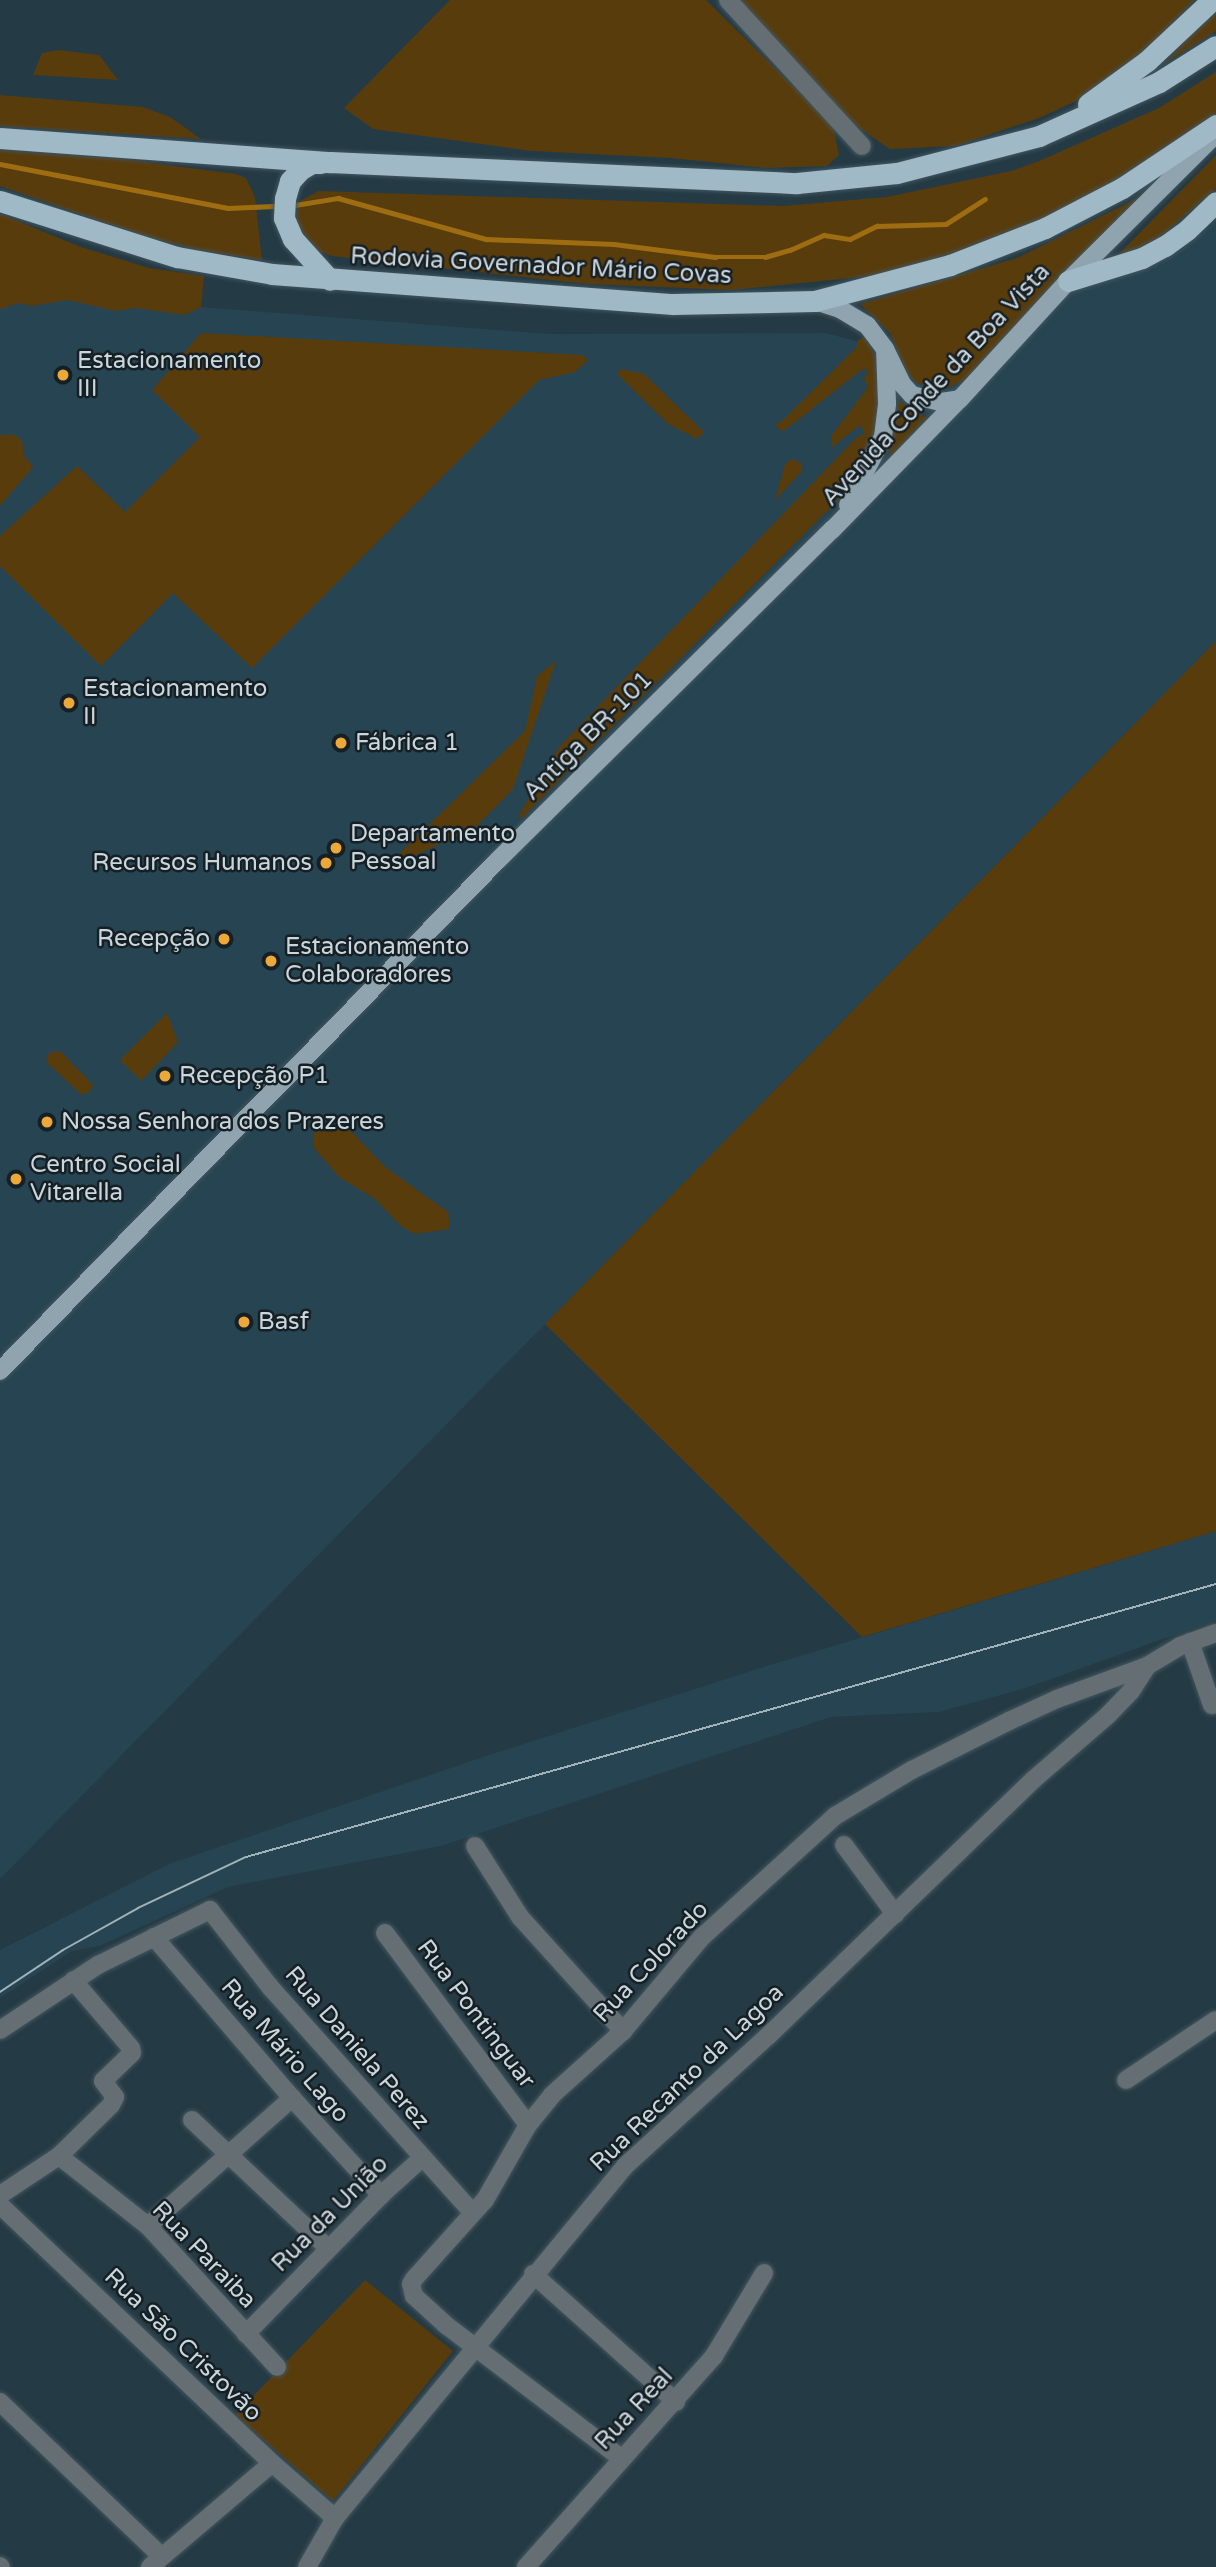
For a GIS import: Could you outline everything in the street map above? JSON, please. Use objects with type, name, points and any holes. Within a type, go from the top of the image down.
[{"type":"highway","points":[[1039,136],[1125,79],[1212,0]]},
{"type":"highway","points":[[0,138],[330,162],[797,183],[897,173],[1039,136],[1159,82],[1216,46]]},
{"type":"highway","name":"Rodovia Governador Mário Covas","points":[[0,201],[177,257],[272,274],[673,304],[815,301],[950,265],[1045,228],[1122,188],[1216,125]]},
{"type":"highway","points":[[330,162],[312,163],[289,181],[285,208],[285,218],[293,239],[330,280]]},
{"type":"highway","points":[[1068,281],[1142,258],[1165,246],[1187,230],[1216,202]]},
{"type":"main road","name":"Avenida Conde da Boa Vista","points":[[832,530],[1068,281],[1216,134]]},
{"type":"main road","points":[[815,301],[859,319],[885,349],[902,384],[912,395],[941,402],[960,398]]},
{"type":"main road","name":"Avenida Conde da Boa Vista","points":[[832,530],[881,443],[887,403],[885,349]]},
{"type":"main road","name":"Antiga BR-101","points":[[0,1371],[498,860],[832,530]]},
{"type":"street","points":[[728,0],[862,146]]},
{"type":"street","name":"Rua Colorado","points":[[474,2349],[414,2296],[411,2284],[485,2200],[528,2125],[566,2081],[623,2031],[702,1937],[849,1806],[1009,1721],[1057,1699],[1147,1666],[1190,1642],[1216,1633]]},
{"type":"street","points":[[1190,1642],[1212,1705]]},
{"type":"street","name":"Rua Recanto da Lagoa","points":[[307,2567],[335,2518],[533,2274],[625,2166],[769,2035],[1033,1780],[1118,1705],[1147,1666]]},
{"type":"street","points":[[844,1845],[895,1914]]},
{"type":"street","points":[[475,1846],[520,1917],[623,2031]]},
{"type":"street","name":"Rua Daniela Perez","points":[[154,1937],[209,1910],[271,1988],[421,2159],[473,2213]]},
{"type":"street","name":"Rua Pontinguar","points":[[385,1933],[528,2125]]},
{"type":"street","points":[[0,2030],[73,1980],[154,1937]]},
{"type":"street","name":"Rua Mário Lago","points":[[154,1937],[292,2098],[381,2195]]},
{"type":"street","points":[[0,2195],[59,2156],[114,2101],[115,2097],[103,2081],[132,2053],[131,2048],[73,1980]]},
{"type":"street","points":[[1126,2080],[1216,2020]]},
{"type":"street","points":[[148,2226],[292,2098]]},
{"type":"street","points":[[192,2120],[328,2248]]},
{"type":"street","name":"Rua Paraiba","points":[[59,2156],[148,2226],[277,2367]]},
{"type":"street","name":"Rua da União","points":[[246,2334],[381,2195],[421,2159]]},
{"type":"street","name":"Rua São Cristovão","points":[[0,2204],[272,2463],[335,2518]]},
{"type":"street","name":"Rua Real","points":[[526,2567],[621,2458],[676,2402],[720,2348],[764,2273]]},
{"type":"street","points":[[533,2274],[676,2402]]},
{"type":"street","points":[[474,2349],[621,2458]]},
{"type":"street","points":[[0,2402],[155,2562],[272,2463]]},
{"type":"shaded area","points":[[450,0],[706,0],[833,126],[839,155],[827,166],[766,168],[671,158],[532,151],[373,129],[344,108]]},
{"type":"shaded area","points":[[735,0],[1194,0],[1132,64],[1074,102],[1039,118],[955,146],[890,149],[853,124]]},
{"type":"shaded area","points":[[1216,9],[1216,31],[1164,64],[1165,62]]},
{"type":"shaded area","points":[[59,50],[99,55],[118,80],[33,75],[42,53]]},
{"type":"shaded area","points":[[1216,72],[1216,115],[1171,148],[1070,209],[978,246],[880,275],[732,290],[588,284],[332,256],[314,250],[298,229],[296,214],[300,201],[319,191],[783,206],[887,197],[1011,171],[1037,162],[1159,108]]},
{"type":"shaded area","points":[[0,95],[143,107],[170,117],[201,139],[0,126]]},
{"type":"shaded area","points":[[0,150],[121,159],[236,174],[246,178],[255,197],[262,260],[197,250],[134,233],[0,186]]},
{"type":"shaded area","points":[[1216,155],[1216,188],[1150,246],[1116,257]]},
{"type":"shaded area","points":[[1142,196],[966,379],[950,387],[934,388],[915,382],[905,370],[890,333],[860,304],[1017,258]]},
{"type":"shaded area","points":[[0,214],[81,247],[149,268],[204,276],[201,307],[184,315],[136,308],[116,311],[68,300],[31,306],[19,303],[0,309]]},
{"type":"shaded area","points":[[1216,222],[1216,641],[0,1879],[0,243],[201,307],[550,334],[826,333],[885,349],[1145,269],[1174,255]]},
{"type":"shaded area","points":[[201,333],[583,355],[588,360],[575,372],[539,380],[252,668],[173,593],[101,666],[0,566],[0,536],[77,466],[125,512],[200,437],[152,390]]},
{"type":"shaded area","points":[[865,337],[876,358],[879,412],[872,442],[849,489],[521,819],[519,815],[560,746],[856,438],[865,433],[860,425],[831,448],[832,435],[868,387],[864,378],[868,372],[864,368],[785,430],[781,431],[774,424],[781,422],[857,347],[858,340]]},
{"type":"shaded area","points":[[621,369],[644,374],[704,432],[697,439],[668,424],[617,374]]},
{"type":"shaded area","points":[[899,401],[927,418],[888,459],[898,403]]},
{"type":"shaded area","points":[[0,435],[14,435],[22,440],[24,455],[33,467],[0,506]]},
{"type":"shaded area","points":[[792,459],[801,463],[801,472],[775,500],[785,464]]},
{"type":"shaded area","points":[[1216,641],[1216,1531],[862,1637],[545,1324]]},
{"type":"shaded area","points":[[556,661],[513,789],[476,827],[395,865],[392,861],[525,731],[537,676]]},
{"type":"shaded area","points":[[167,1013],[178,1042],[141,1081],[120,1060]]},
{"type":"shaded area","points":[[60,1051],[93,1085],[89,1092],[82,1095],[46,1062],[49,1053]]},
{"type":"shaded area","points":[[343,1123],[385,1167],[448,1212],[450,1229],[415,1234],[402,1227],[375,1199],[339,1177],[314,1148],[314,1133]]},
{"type":"shaded area","points":[[1216,1531],[1216,1620],[1026,1688],[939,1712],[831,1717],[441,1846],[228,1887],[100,1946],[72,1951],[0,1998],[0,1950],[169,1864],[483,1757],[757,1669]]},
{"type":"shaded area","points":[[365,2280],[453,2351],[333,2501],[235,2415]]},
{"type":"waterway","points":[[0,164],[228,208],[274,206]]},
{"type":"waterway","points":[[295,205],[338,198],[486,239],[614,244],[715,257],[765,257],[790,250],[824,235],[850,239],[877,226],[946,224],[985,199]]},
{"type":"tram line","points":[[0,1992],[63,1950],[138,1908],[246,1857],[1216,1584]]},
{"type":"place","name":"Estacionamento III","points":[[63,375]]},
{"type":"place","name":"Estacionamento II","points":[[69,703]]},
{"type":"place","name":"Fábrica 1","points":[[341,743]]},
{"type":"place","name":"Departamento Pessoal","points":[[336,848]]},
{"type":"place","name":"Recursos Humanos","points":[[326,863]]},
{"type":"place","name":"Recepção","points":[[224,939]]},
{"type":"place","name":"Estacionamento Colaboradores","points":[[271,961]]},
{"type":"place","name":"Recepção P1","points":[[165,1076]]},
{"type":"place","name":"Nossa Senhora dos Prazeres","points":[[47,1122]]},
{"type":"place","name":"Centro Social Vitarella","points":[[16,1179]]},
{"type":"place","name":"Basf","points":[[244,1322]]}]
